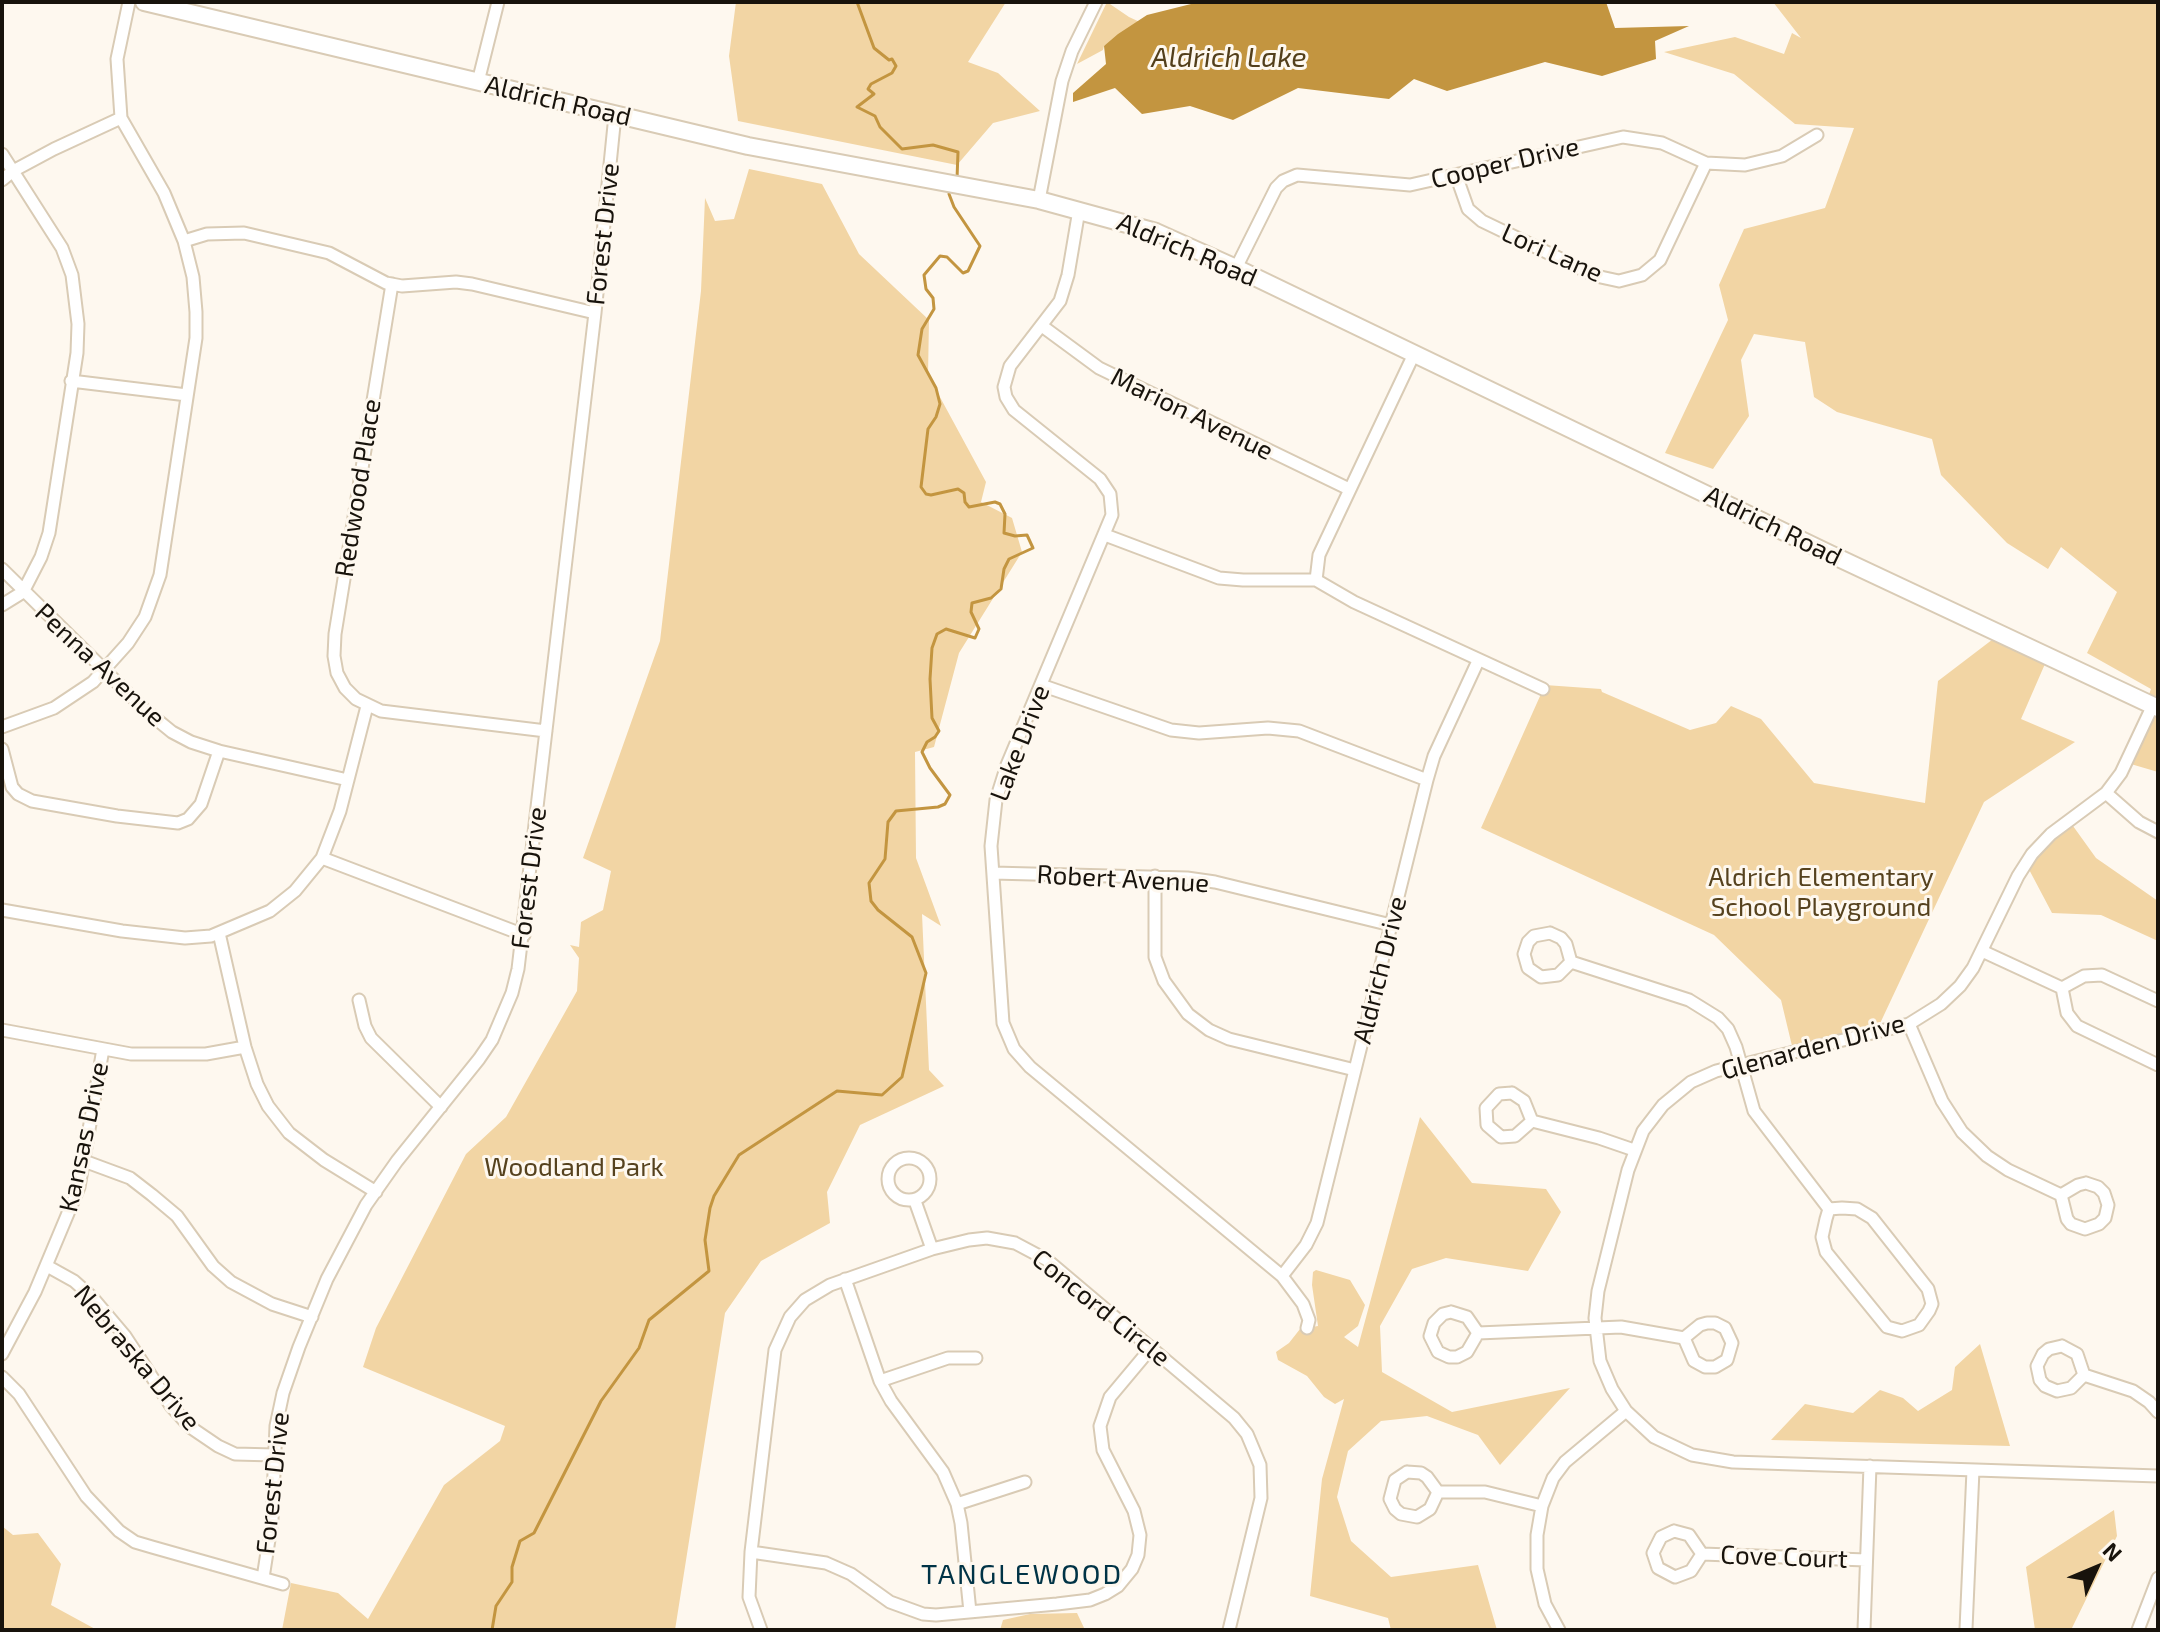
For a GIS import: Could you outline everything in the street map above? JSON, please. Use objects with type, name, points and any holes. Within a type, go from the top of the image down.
[{"type":"main road","name":"Aldrich Road","points":[[144,2],[798,157],[1039,200],[1156,232],[2155,706]]},
{"type":"street","points":[[2,727],[54,708],[93,682],[128,643],[153,599],[169,520],[196,338],[196,312],[193,277],[184,241],[164,193],[121,118],[117,59],[129,2]]},
{"type":"street","points":[[478,82],[498,2]]},
{"type":"street","points":[[1039,200],[1062,81],[1072,51],[1096,2]]},
{"type":"street","name":"Forest Drive","points":[[263,1578],[272,1520],[276,1426],[283,1393],[312,1317],[348,1238],[376,1192],[492,1040],[512,993],[524,935],[615,115]]},
{"type":"street","points":[[2,180],[13,171],[121,118]]},
{"type":"street","name":"Cooper Drive","points":[[1236,268],[1276,188],[1290,177],[1304,174],[1401,186],[1623,137],[1662,143],[1706,163],[1745,165],[1763,163],[1797,149],[1817,135]]},
{"type":"street","points":[[2,154],[62,248],[72,275],[78,324],[77,353],[49,533],[23,592],[2,605]]},
{"type":"street","name":"Lori Lane","points":[[1456,175],[1468,209],[1482,221],[1596,276],[1619,281],[1642,275],[1660,260],[1706,163]]},
{"type":"street","name":"Lake Drive","points":[[1079,210],[1064,290],[1056,308],[1007,371],[1004,383],[1006,397],[1014,410],[1107,488],[1112,515],[1007,765],[996,800],[992,835],[993,873],[1002,1014],[1007,1038],[1030,1067],[1282,1276],[1303,1304],[1309,1320],[1307,1328]]},
{"type":"street","points":[[184,241],[222,232],[244,233],[329,253],[392,284],[472,284],[595,313]]},
{"type":"street","name":"Redwood Place","points":[[367,706],[356,699],[341,681],[334,645],[392,284]]},
{"type":"street","name":"Marion Avenue","points":[[1042,326],[1099,368],[1349,489]]},
{"type":"street","points":[[1316,580],[1319,555],[1414,354]]},
{"type":"street","points":[[71,381],[187,395]]},
{"type":"street","points":[[1105,535],[1219,578],[1316,580],[1354,602],[1543,689]]},
{"type":"street","name":"Penna Avenue","points":[[2,569],[104,671],[172,732],[219,751],[348,780]]},
{"type":"street","name":"Aldrich Drive","points":[[1282,1276],[1306,1245],[1317,1223],[1427,780],[1434,756],[1478,661]]},
{"type":"street","points":[[1041,685],[1171,730],[1199,733],[1268,728],[1299,731],[1427,780]]},
{"type":"street","points":[[2,910],[158,937],[185,938],[219,933],[270,911],[295,891],[322,858],[340,811],[367,706],[381,711],[546,731]]},
{"type":"street","name":"Glenarden Drive","points":[[2155,706],[2125,767],[2106,793],[2051,834],[2032,854],[1973,968],[1952,995],[1909,1024],[1702,1076],[1676,1093],[1657,1112],[1634,1150],[1598,1291],[1595,1328],[1606,1377],[1626,1411],[1662,1441],[1704,1458],[1733,1462],[2158,1476]]},
{"type":"street","points":[[2,749],[12,787],[32,801],[178,823],[188,819],[201,804],[219,751]]},
{"type":"street","points":[[2106,793],[2139,822],[2158,832]]},
{"type":"street","points":[[322,858],[524,935]]},
{"type":"street","name":"Robert Avenue","points":[[993,873],[1155,876],[1215,882],[1391,925]]},
{"type":"street","points":[[1155,876],[1155,957],[1171,995],[1188,1014],[1209,1030],[1229,1039],[1355,1070]]},
{"type":"street","points":[[219,933],[245,1047],[262,1095],[289,1133],[324,1160],[376,1192]]},
{"type":"street","points":[[1539,934],[1555,934],[1566,944],[1571,962],[1558,975],[1541,977],[1528,968],[1525,948],[1539,934]]},
{"type":"street","points":[[1982,951],[2062,988]]},
{"type":"street","points":[[1571,962],[1698,1004],[1718,1018],[1728,1029],[1743,1064],[1751,1102],[1761,1123],[1829,1209]]},
{"type":"street","points":[[2062,988],[2084,976],[2102,975],[2158,1001]]},
{"type":"street","points":[[2062,988],[2067,1013],[2077,1026],[2158,1065]]},
{"type":"street","points":[[359,1000],[371,1038],[441,1107]]},
{"type":"street","points":[[1909,1024],[1942,1101],[1962,1132],[1977,1148],[2008,1170],[2061,1195]]},
{"type":"street","points":[[2,1030],[131,1054],[206,1054],[245,1047]]},
{"type":"street","name":"Kansas Drive","points":[[2,1354],[47,1266],[79,1187],[103,1049]]},
{"type":"street","points":[[1512,1093],[1524,1101],[1532,1121],[1515,1136],[1501,1137],[1487,1125],[1486,1108],[1499,1094],[1512,1093]]},
{"type":"street","points":[[1532,1121],[1634,1150]]},
{"type":"street","points":[[84,1161],[130,1178],[152,1195],[177,1216],[213,1266],[231,1282],[272,1304],[312,1317]]},
{"type":"street","points":[[2086,1183],[2098,1187],[2107,1198],[2105,1218],[2092,1228],[2079,1228],[2071,1224],[2064,1214],[2061,1195],[2086,1183]]},
{"type":"street","points":[[915,1201],[932,1249]]},
{"type":"street","points":[[1829,1209],[1865,1212],[1919,1277],[1928,1289],[1932,1304],[1919,1325],[1902,1331],[1887,1327],[1826,1252],[1822,1237],[1829,1209]]},
{"type":"street","name":"Concord Circle","points":[[761,1630],[749,1597],[751,1552],[773,1363],[778,1341],[790,1317],[805,1300],[845,1279],[932,1249],[987,1238],[1005,1240],[1030,1249],[1047,1260],[1234,1418],[1247,1434],[1262,1476],[1261,1498],[1229,1630]]},
{"type":"street","name":"Nebraska Drive","points":[[47,1266],[74,1281],[92,1297],[125,1336],[171,1406],[190,1427],[235,1454],[274,1455]]},
{"type":"street","points":[[845,1279],[880,1381],[943,1472],[957,1504],[970,1612]]},
{"type":"street","points":[[1451,1312],[1467,1317],[1478,1333],[1467,1352],[1457,1357],[1438,1352],[1430,1336],[1434,1323],[1443,1314],[1451,1312]]},
{"type":"street","points":[[1700,1325],[1720,1325],[1731,1338],[1730,1354],[1722,1364],[1705,1367],[1689,1355],[1684,1338],[1700,1325]]},
{"type":"street","points":[[1478,1333],[1634,1328],[1684,1338]]},
{"type":"street","points":[[2062,1346],[2077,1354],[2084,1375],[2071,1388],[2057,1391],[2040,1380],[2037,1366],[2049,1349],[2062,1346]]},
{"type":"street","points":[[751,1552],[819,1561],[837,1567],[890,1602],[909,1610],[936,1615],[1090,1600],[1114,1589],[1126,1577],[1138,1555],[1139,1524],[1103,1450],[1100,1426],[1110,1397],[1151,1348]]},
{"type":"street","points":[[880,1381],[948,1358],[976,1358]]},
{"type":"street","points":[[2084,1375],[2133,1391],[2157,1408]]},
{"type":"street","points":[[2,1377],[19,1394],[86,1496],[119,1531],[135,1542],[283,1584]]},
{"type":"street","points":[[1559,1630],[1545,1604],[1537,1569],[1537,1535],[1542,1506],[1553,1478],[1565,1462],[1626,1411]]},
{"type":"street","points":[[1864,1630],[1870,1466]]},
{"type":"street","points":[[1966,1630],[1973,1470]]},
{"type":"street","points":[[1407,1472],[1421,1473],[1438,1492],[1430,1509],[1417,1517],[1401,1514],[1390,1499],[1395,1480],[1407,1472]]},
{"type":"street","points":[[957,1504],[1025,1482]]},
{"type":"street","points":[[1438,1492],[1485,1492],[1542,1506]]},
{"type":"street","points":[[1674,1531],[1689,1535],[1702,1554],[1691,1571],[1675,1577],[1658,1568],[1653,1553],[1661,1537],[1674,1531]]},
{"type":"street","name":"Cove Court","points":[[1702,1554],[1866,1560]]},
{"type":"street","points":[[2138,1630],[2158,1578]]},
{"type":"green space","points":[[736,2],[1006,2],[968,62],[998,73],[1040,111],[993,123],[957,165],[738,121],[729,56]]},
{"type":"green space","points":[[1107,2],[1155,29],[1104,46],[1103,50],[1077,64]]},
{"type":"green space","points":[[1773,2],[2158,2],[2158,772],[2124,762],[2151,689],[2087,653],[2117,592],[2061,547],[2048,569],[2007,543],[1941,475],[1932,439],[1837,412],[1814,397],[1805,342],[1754,334],[1741,360],[1749,416],[1713,469],[1665,453],[1728,320],[1719,285],[1744,229],[1825,208],[1854,128],[1795,124],[1734,74],[1664,52],[1735,37],[1784,54],[1792,33],[1801,38]]},
{"type":"green space","name":"Woodland Park","points":[[749,169],[822,184],[859,254],[929,320],[928,375],[986,482],[981,502],[1012,518],[1022,552],[959,653],[934,747],[915,752],[916,858],[941,926],[922,914],[929,1070],[944,1086],[860,1125],[827,1192],[830,1223],[761,1261],[725,1313],[675,1630],[282,1630],[291,1583],[338,1593],[368,1619],[444,1485],[500,1441],[505,1426],[363,1367],[376,1328],[466,1154],[506,1117],[577,991],[579,958],[570,945],[579,947],[581,922],[603,910],[611,871],[583,858],[660,641],[701,291],[705,198],[715,221],[734,219]]},
{"type":"green space","name":"Aldrich Elementary School Playground","points":[[2001,633],[2048,657],[2021,719],[2075,742],[1984,802],[1876,1032],[1793,1050],[1781,1000],[1714,935],[1481,828],[1545,685],[1601,689],[1690,730],[1716,723],[1731,706],[1761,719],[1814,783],[1925,803],[1938,681]]},
{"type":"green space","points":[[2068,819],[2096,858],[2158,901],[2158,941],[2101,915],[2052,913],[2024,860]]},
{"type":"green space","points":[[1420,1117],[1472,1183],[1546,1189],[1561,1212],[1528,1271],[1446,1258],[1412,1269],[1380,1326],[1382,1372],[1452,1412],[1570,1388],[1500,1465],[1478,1435],[1427,1416],[1381,1421],[1348,1451],[1337,1497],[1351,1541],[1391,1577],[1478,1565],[1497,1630],[1391,1630],[1388,1618],[1310,1596],[1322,1479],[1344,1399],[1335,1404],[1324,1397],[1307,1376],[1278,1360],[1276,1352],[1289,1343],[1300,1329],[1318,1326],[1312,1285],[1316,1270],[1350,1280],[1365,1305],[1358,1326],[1344,1337],[1358,1347]]},
{"type":"green space","points":[[1980,1344],[2010,1446],[1771,1440],[1805,1404],[1853,1413],[1880,1390],[1903,1398],[1918,1411],[1952,1390],[1955,1367]]},
{"type":"green space","points":[[2114,1510],[2117,1536],[2071,1630],[2035,1630],[2026,1567]]},
{"type":"green space","points":[[2,1526],[13,1535],[38,1533],[61,1564],[51,1605],[97,1630],[2,1630]]},
{"type":"green space","points":[[1077,1613],[1085,1630],[1000,1630],[1003,1620],[1030,1614]]},
{"type":"water","name":"Aldrich Lake","points":[[1199,2],[1606,2],[1615,28],[1689,26],[1655,41],[1656,59],[1602,76],[1545,62],[1447,91],[1414,79],[1389,99],[1298,88],[1233,120],[1190,106],[1142,114],[1115,88],[1073,102],[1073,93],[1106,64],[1104,46],[1118,34],[1147,15]]},
{"type":"waterway","points":[[857,2],[874,48],[889,60],[892,59],[896,66],[892,73],[871,84],[868,89],[874,94],[857,107],[875,116],[880,127],[902,149],[933,145],[958,152],[957,179]]},
{"type":"waterway","points":[[492,1630],[496,1606],[512,1582],[512,1567],[520,1541],[534,1533],[601,1401],[639,1348],[649,1320],[709,1271],[705,1240],[710,1208],[739,1155],[837,1091],[882,1095],[902,1077],[926,973],[912,937],[871,901],[869,883],[885,859],[888,822],[896,811],[938,807],[945,804],[950,795],[922,752],[927,742],[939,731],[932,718],[930,679],[932,648],[937,634],[946,629],[975,638],[979,629],[971,612],[972,603],[991,598],[1001,589],[1009,559],[1033,548],[1027,535],[1004,533],[1005,514],[1000,504],[995,502],[969,507],[964,493],[958,489],[931,495],[921,487],[928,429],[940,404],[936,388],[918,355],[922,329],[934,309],[924,275],[940,256],[947,257],[963,273],[968,271],[980,246],[949,194]]},
{"type":"district","name":"TANGLEWOOD","points":[[1022,1575]]}]
